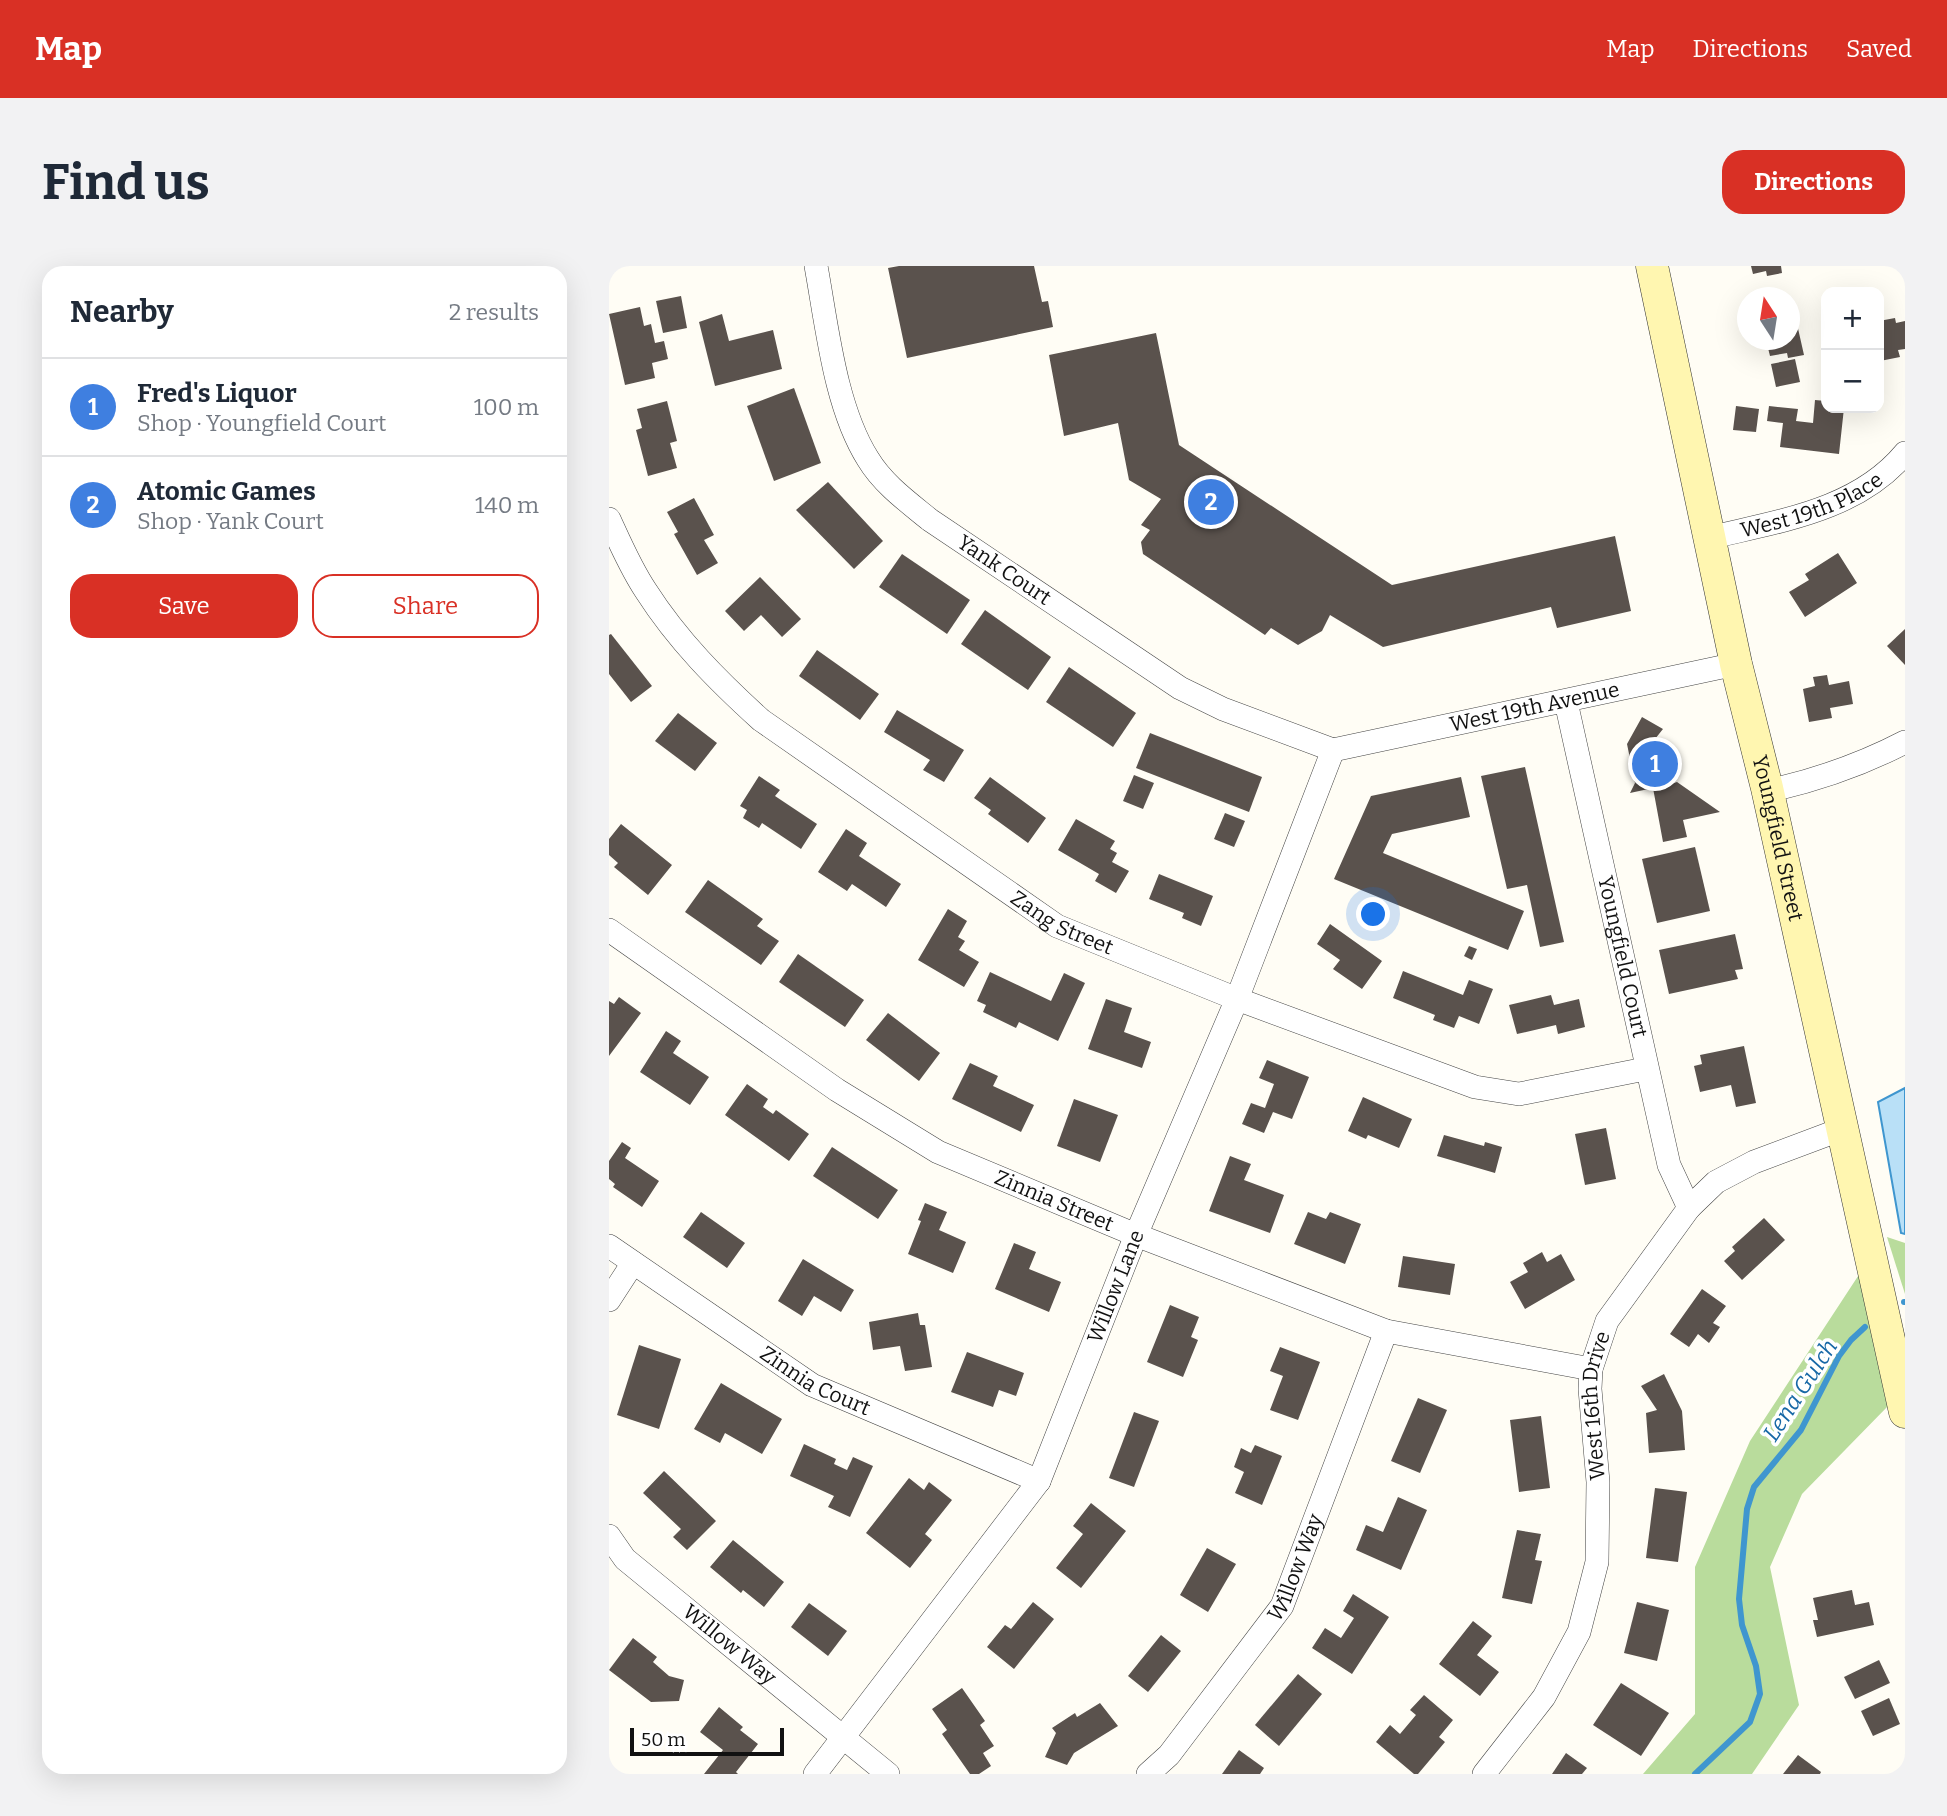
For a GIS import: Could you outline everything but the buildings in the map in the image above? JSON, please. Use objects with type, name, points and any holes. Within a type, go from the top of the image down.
[{"type":"street","name":"Yank Court","points":[[815,266],[842,396],[853,432],[869,461],[894,490],[930,520],[1180,688],[1223,709],[1332,750]]},
{"type":"street","name":"Youngfield Street","points":[[1652,266],[1736,664],[1768,791],[1905,1412]]},
{"type":"street","name":"West 19th Place","points":[[1709,538],[1778,522],[1846,498],[1886,473],[1905,453]]},
{"type":"street","name":"Zang Street","points":[[609,519],[629,562],[669,624],[696,658],[761,720],[1056,926],[1237,999],[1475,1087],[1519,1094],[1646,1069]]},
{"type":"street","name":"West 19th Avenue","points":[[1332,750],[1736,664]]},
{"type":"street","name":"Youngfield Court","points":[[1566,702],[1669,1165],[1689,1208]]},
{"type":"street","points":[[1768,791],[1846,770],[1905,742]]},
{"type":"street","name":"Willow Lane","points":[[815,1774],[1039,1481],[1136,1235],[1237,999],[1332,750]]},
{"type":"street","name":"Zinnia Street","points":[[609,930],[837,1090],[938,1152],[1136,1235],[1386,1331],[1591,1369]]},
{"type":"street","name":"West 16th Drive","points":[[1484,1774],[1545,1697],[1579,1632],[1597,1562],[1598,1482],[1590,1403],[1591,1369],[1607,1321],[1689,1208],[1716,1182],[1754,1162],[1843,1129]]},
{"type":"street","name":"Zinnia Court","points":[[609,1246],[812,1385],[1039,1481]]},
{"type":"street","points":[[609,1300],[633,1262]]},
{"type":"street","name":"Willow Way","points":[[1148,1774],[1169,1755],[1282,1606],[1386,1331]]},
{"type":"street","name":"Willow Way","points":[[609,1536],[625,1559],[888,1774]]},
{"type":"green space","points":[[1887,1237],[1905,1243],[1905,1294]]},
{"type":"green space","points":[[1864,1267],[1889,1405],[1802,1494],[1770,1567],[1799,1705],[1752,1774],[1643,1774],[1695,1714],[1695,1567],[1750,1441]]},
{"type":"water","points":[[1905,1088],[1905,1234],[1901,1233],[1878,1102]]},
{"type":"waterway","name":"Lena Gulch","points":[[1695,1774],[1750,1722],[1760,1694],[1756,1666],[1742,1625],[1739,1599],[1747,1509],[1754,1487],[1801,1430],[1839,1356],[1865,1327]]},
{"type":"place","name":"Atomic Games","points":[[1211,502]]},
{"type":"place","name":"Fred's Liquor","points":[[1655,764]]}]
